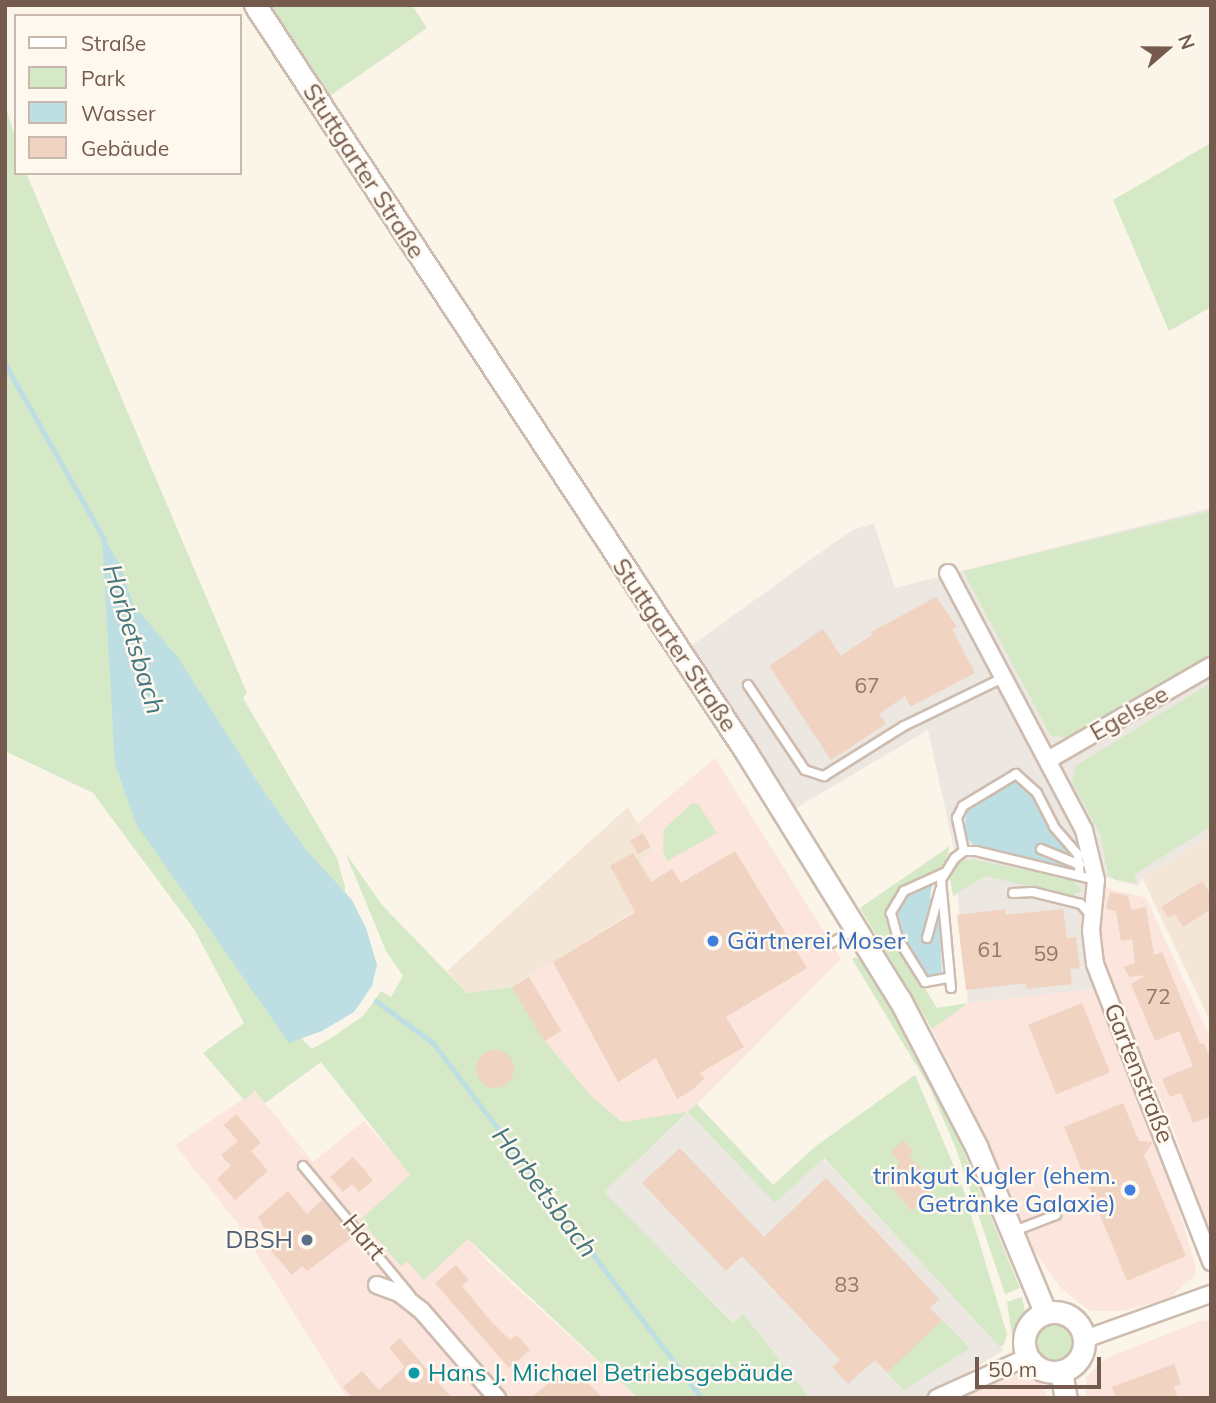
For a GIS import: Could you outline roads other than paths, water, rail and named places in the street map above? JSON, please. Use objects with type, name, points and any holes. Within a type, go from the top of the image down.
[{"type":"street","name":"Stuttgarter Straße","points":[[255,5],[726,721],[920,1034],[976,1146],[1045,1312]]},
{"type":"street","name":"Gartenstraße","points":[[948,573],[1084,830],[1095,964],[1211,1262]]},
{"type":"street","name":"Egelsee","points":[[1048,760],[1211,666]]},
{"type":"street","name":"Hart","points":[[377,1285],[398,1293],[422,1311],[497,1398]]},
{"type":"street","points":[[1085,1339],[1129,1326],[1211,1294]]},
{"type":"street","points":[[1045,1312],[1070,1316],[1085,1339],[1079,1360],[1061,1371],[1040,1368],[1028,1357],[1024,1345],[1027,1328],[1045,1312]]},
{"type":"street","points":[[937,1398],[1028,1357]]},
{"type":"street","points":[[1061,1371],[1066,1398]]},
{"type":"lane","points":[[748,685],[805,770],[824,776],[904,726],[1003,677]]},
{"type":"lane","points":[[964,851],[957,818],[963,806],[1016,774],[1037,793],[1088,878]]},
{"type":"lane","points":[[1041,849],[1080,865]]},
{"type":"lane","points":[[964,851],[1088,878]]},
{"type":"lane","points":[[948,978],[925,982],[898,939],[891,913],[904,891],[944,873],[964,851]]},
{"type":"lane","points":[[927,938],[944,873]]},
{"type":"lane","points":[[941,887],[951,988]]},
{"type":"lane","points":[[1013,893],[1033,891],[1081,904],[1091,916]]},
{"type":"lane","points":[[831,943],[856,929]]},
{"type":"lane","name":"Hart","points":[[303,1166],[422,1311]]},
{"type":"lane","points":[[1012,1232],[1056,1215]]},
{"type":"lane","points":[[1122,1311],[1129,1326]]},
{"type":"water","points":[[102,536],[120,564],[133,604],[179,659],[262,789],[307,851],[351,899],[366,928],[377,965],[372,986],[354,1012],[322,1031],[289,1043],[136,824],[115,764]]},
{"type":"water","points":[[1016,781],[1032,793],[1051,829],[1073,855],[1068,867],[975,847],[964,834],[967,808]]},
{"type":"water","points":[[933,879],[930,898],[939,904],[942,974],[926,978],[903,937],[895,914],[906,894]]},
{"type":"waterway","name":"Horbetsbach","points":[[5,364],[105,541]]},
{"type":"waterway","name":"Horbetsbach","points":[[376,1001],[433,1043],[701,1398]]},
{"type":"place","name":"Gärtnerei Moser","points":[[713,941]]},
{"type":"place","name":"trinkgut Kugler (ehem. Getränke Galaxie)","points":[[1130,1190]]},
{"type":"place","name":"DBSH","points":[[307,1240]]},
{"type":"place","name":"Hans J. Michael Betriebsgebäude","points":[[414,1373]]}]
